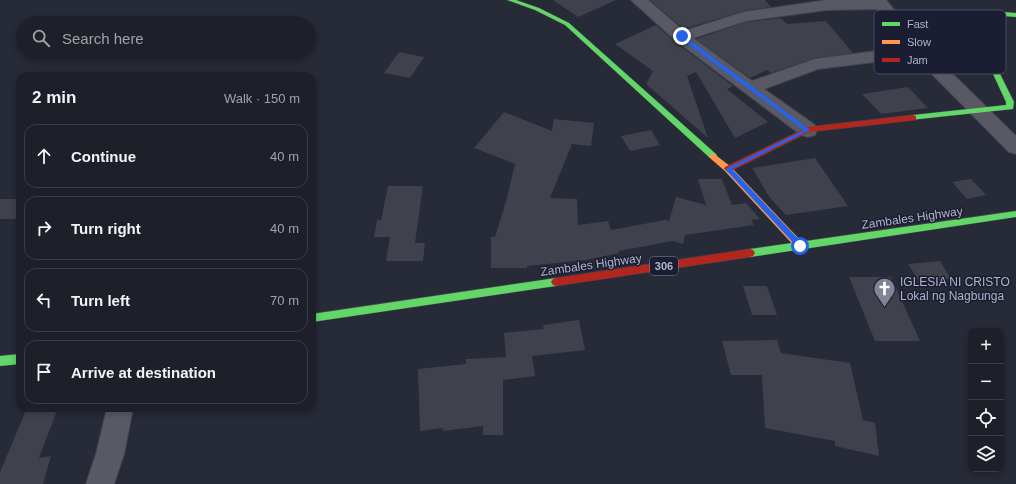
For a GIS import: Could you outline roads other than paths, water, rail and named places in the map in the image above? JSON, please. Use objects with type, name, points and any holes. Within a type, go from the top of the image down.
[{"type":"street","points":[[510,0],[537,9],[567,24],[728,169],[800,246]]},
{"type":"street","points":[[639,0],[682,36],[808,130]]},
{"type":"street","points":[[682,36],[744,17],[826,6],[880,2],[886,10]]},
{"type":"street","points":[[1006,14],[1016,15]]},
{"type":"street","points":[[752,87],[815,64],[874,57]]},
{"type":"street","points":[[942,74],[1016,148]]},
{"type":"street","points":[[728,169],[808,130],[1010,107],[1011,105],[996,74]]},
{"type":"street","name":"Zambales Highway","points":[[316,317],[1016,214]]},
{"type":"street","points":[[0,361],[16,359]]},
{"type":"street","points":[[100,484],[110,454],[119,412]]},
{"type":"place","name":"IGLESIA NI CRISTO Lokal ng Nagbunga","points":[[884,308]]}]
